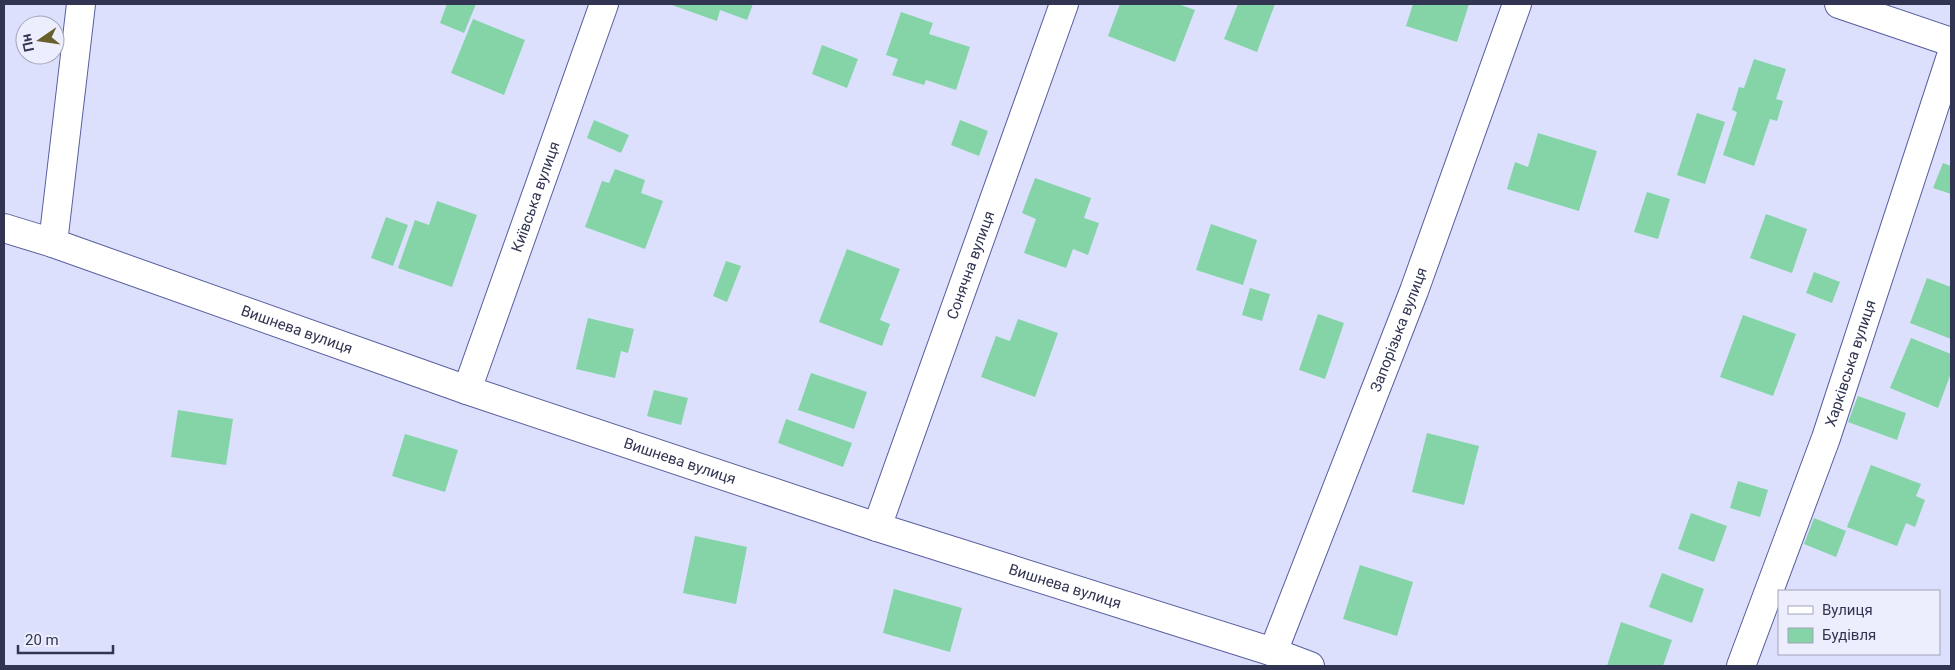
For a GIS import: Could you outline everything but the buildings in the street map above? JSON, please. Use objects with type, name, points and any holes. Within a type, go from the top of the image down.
[{"type":"street","points":[[53,243],[81,4]]},
{"type":"street","name":"Київська вулиця","points":[[467,390],[604,4]]},
{"type":"street","name":"Сонячна вулиця","points":[[877,527],[1064,4]]},
{"type":"street","name":"Запорізька вулиця","points":[[1273,652],[1414,291],[1517,4]]},
{"type":"street","points":[[1839,4],[1951,42]]},
{"type":"street","name":"Харківська вулиця","points":[[1741,666],[1826,438],[1951,56]]},
{"type":"street","name":"Вишнева вулиця","points":[[4,228],[53,243],[467,390],[877,527],[1273,652],[1310,666]]}]
